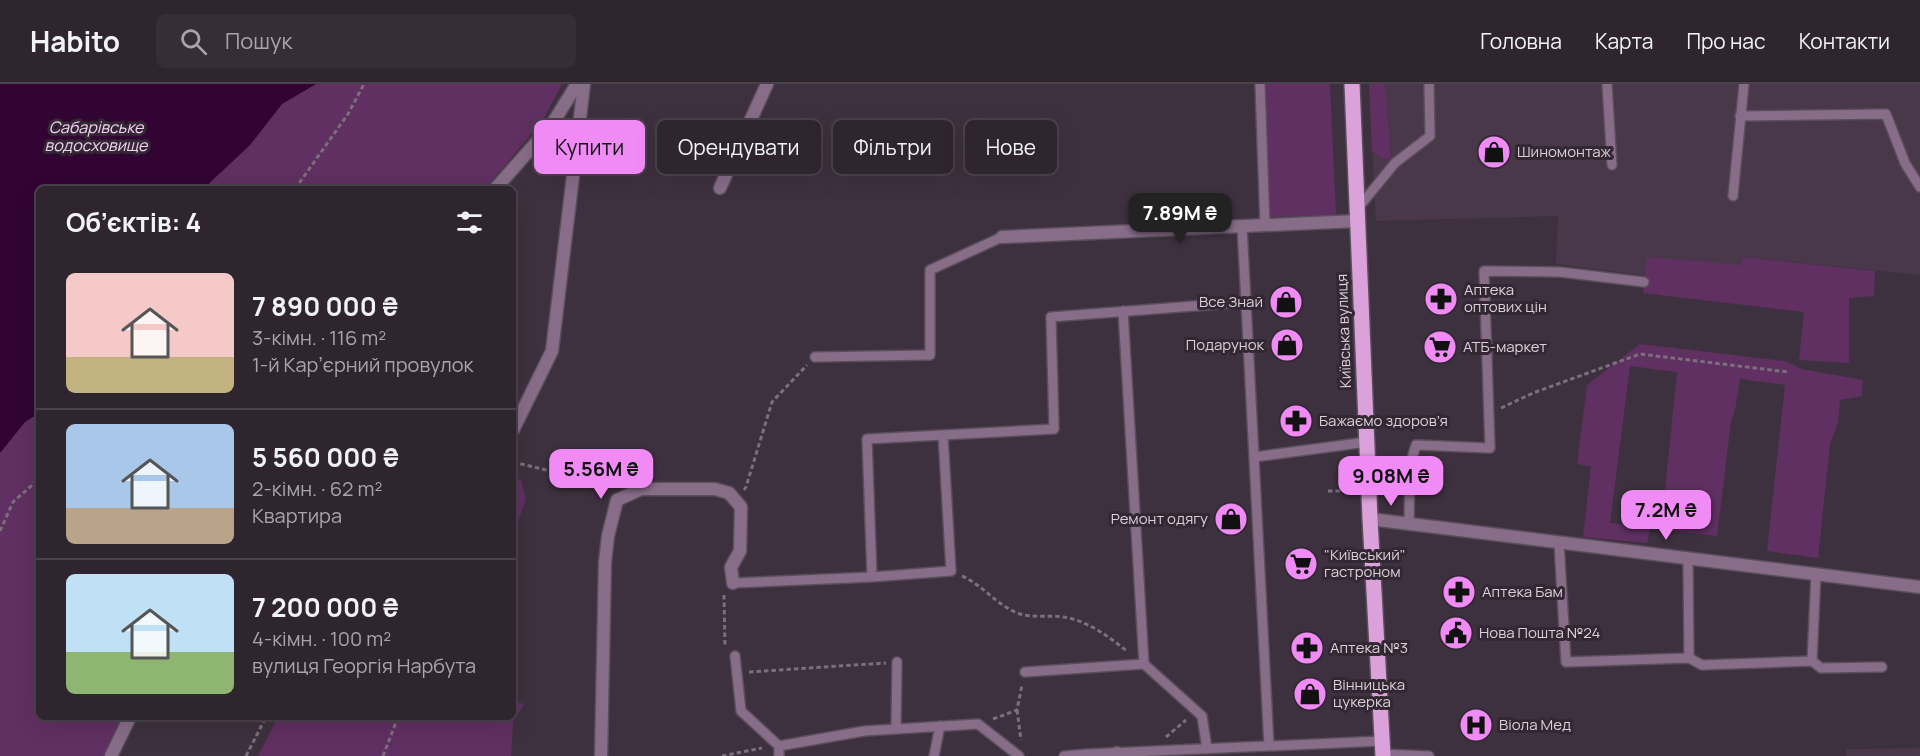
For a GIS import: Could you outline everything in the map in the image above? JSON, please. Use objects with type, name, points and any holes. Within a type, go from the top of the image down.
[{"type":"main road","name":"Київська вулиця","points":[[1352,84],[1370,519],[1383,750]]},
{"type":"street","points":[[498,186],[551,126],[577,84]]},
{"type":"street","points":[[516,424],[552,351],[584,84]]},
{"type":"street","points":[[720,188],[767,84]]},
{"type":"street","points":[[1002,237],[1265,225],[1357,216]]},
{"type":"street","points":[[602,756],[605,562],[608,536],[617,500],[641,489],[715,489],[729,494],[741,507],[740,551],[731,567],[732,583]]},
{"type":"street","points":[[1370,519],[1920,587]]},
{"type":"street","points":[[111,756],[129,720]]},
{"type":"lane","points":[[1260,84],[1265,225]]},
{"type":"lane","points":[[1357,216],[1395,163],[1430,136],[1429,84]]},
{"type":"lane","points":[[1607,84],[1612,165]]},
{"type":"lane","points":[[1733,196],[1744,84]]},
{"type":"lane","points":[[1740,116],[1886,114],[1905,163],[1920,188]]},
{"type":"lane","points":[[1242,226],[1269,746]]},
{"type":"lane","points":[[815,357],[930,355],[930,270],[1002,237]]},
{"type":"lane","points":[[1409,524],[1410,465],[1416,445],[1490,448],[1484,271],[1560,272],[1644,282]]},
{"type":"lane","points":[[872,577],[867,439],[1054,429],[1051,317],[1246,302]]},
{"type":"lane","points":[[1123,311],[1144,664],[1202,716],[1207,749]]},
{"type":"lane","points":[[732,583],[951,571],[943,435]]},
{"type":"lane","points":[[1254,457],[1367,442]]},
{"type":"lane","points":[[1559,543],[1566,662],[1689,658],[1702,665],[1812,661],[1821,668],[1882,667]]},
{"type":"lane","points":[[1688,559],[1689,658]]},
{"type":"lane","points":[[1812,661],[1816,574]]},
{"type":"lane","points":[[735,656],[741,711],[779,751],[864,731],[978,724],[1019,756]]},
{"type":"lane","points":[[896,729],[897,662]]},
{"type":"lane","points":[[1025,672],[1144,664]]},
{"type":"lane","points":[[934,756],[940,726]]},
{"type":"lane","points":[[1064,756],[1207,749],[1229,752],[1269,746],[1383,750],[1429,756]]},
{"type":"path","points":[[297,186],[348,114],[364,84]]},
{"type":"path","points":[[1489,414],[1533,393],[1640,354],[1788,372]]},
{"type":"path","points":[[734,499],[746,487],[772,402],[815,357]]},
{"type":"path","points":[[516,463],[600,483]]},
{"type":"path","points":[[0,531],[13,502],[36,482]]},
{"type":"path","points":[[951,571],[974,581],[1000,603],[1022,615],[1064,617],[1084,624],[1108,636],[1144,664]]},
{"type":"path","points":[[732,583],[722,596],[725,648],[735,656]]},
{"type":"path","points":[[736,674],[897,662]]},
{"type":"path","points":[[1022,744],[1017,710],[1025,672]]},
{"type":"path","points":[[978,724],[1017,710]]},
{"type":"path","points":[[1148,752],[1196,711]]},
{"type":"path","points":[[246,756],[264,720]]},
{"type":"path","points":[[383,756],[397,720]]},
{"type":"path","points":[[722,756],[779,751]]},
{"type":"shaded area","points":[[316,84],[562,84],[543,120],[534,120],[534,131],[488,186],[206,186],[250,145],[282,104]]},
{"type":"shaded area","points":[[1264,84],[1330,84],[1336,215],[1269,217]]},
{"type":"shaded area","points":[[1369,84],[1920,84],[1920,275],[1743,257],[1736,287],[1556,264],[1558,216],[1376,221]]},
{"type":"shaded area","points":[[1369,84],[1385,84],[1391,159],[1382,158],[1372,152]]},
{"type":"shaded area","points":[[1647,257],[1741,265],[1743,257],[1875,271],[1874,296],[1849,298],[1849,363],[1799,360],[1804,312],[1643,293]]},
{"type":"shaded area","points":[[1640,344],[1785,361],[1802,369],[1863,380],[1862,396],[1840,400],[1838,423],[1830,444],[1818,558],[1767,551],[1785,385],[1740,379],[1731,422],[1717,536],[1661,530],[1677,372],[1630,366],[1610,523],[1651,527],[1647,543],[1583,537],[1591,467],[1577,464],[1587,385]]},
{"type":"shaded area","points":[[36,415],[36,720],[129,720],[111,756],[0,756],[0,453],[25,422]]},
{"type":"shaded area","points":[[516,479],[521,480],[526,499],[516,527]]},
{"type":"shaded area","points":[[516,702],[524,704],[516,717]]},
{"type":"shaded area","points":[[276,720],[514,720],[511,756],[258,756]]},
{"type":"shaded area","points":[[1920,748],[1920,756],[1846,756],[1846,749]]},
{"type":"water","name":"Сабарівське водосховище","points":[[0,84],[316,84],[282,104],[250,145],[206,186],[36,186],[36,415],[25,422],[0,453]]},
{"type":"place","name":"Шиномонтаж","points":[[1494,152]]},
{"type":"place","name":"Аптека оптових цін","points":[[1441,299]]},
{"type":"place","name":"Все Знай","points":[[1286,302]]},
{"type":"place","name":"Подарунок","points":[[1287,345]]},
{"type":"place","name":"АТБ-маркет","points":[[1440,347]]},
{"type":"place","name":"Бажаємо здоров’я","points":[[1296,421]]},
{"type":"place","name":"Ремонт одягу","points":[[1231,519]]},
{"type":"place","name":"\"Київський\" гастроном","points":[[1301,564]]},
{"type":"place","name":"Аптека Бам","points":[[1459,592]]},
{"type":"place","name":"Нова Пошта №24","points":[[1456,633]]},
{"type":"place","name":"Аптека №3","points":[[1307,648]]},
{"type":"place","name":"Вінницька цукерка","points":[[1310,694]]},
{"type":"place","name":"Віола Мед","points":[[1476,725]]}]
